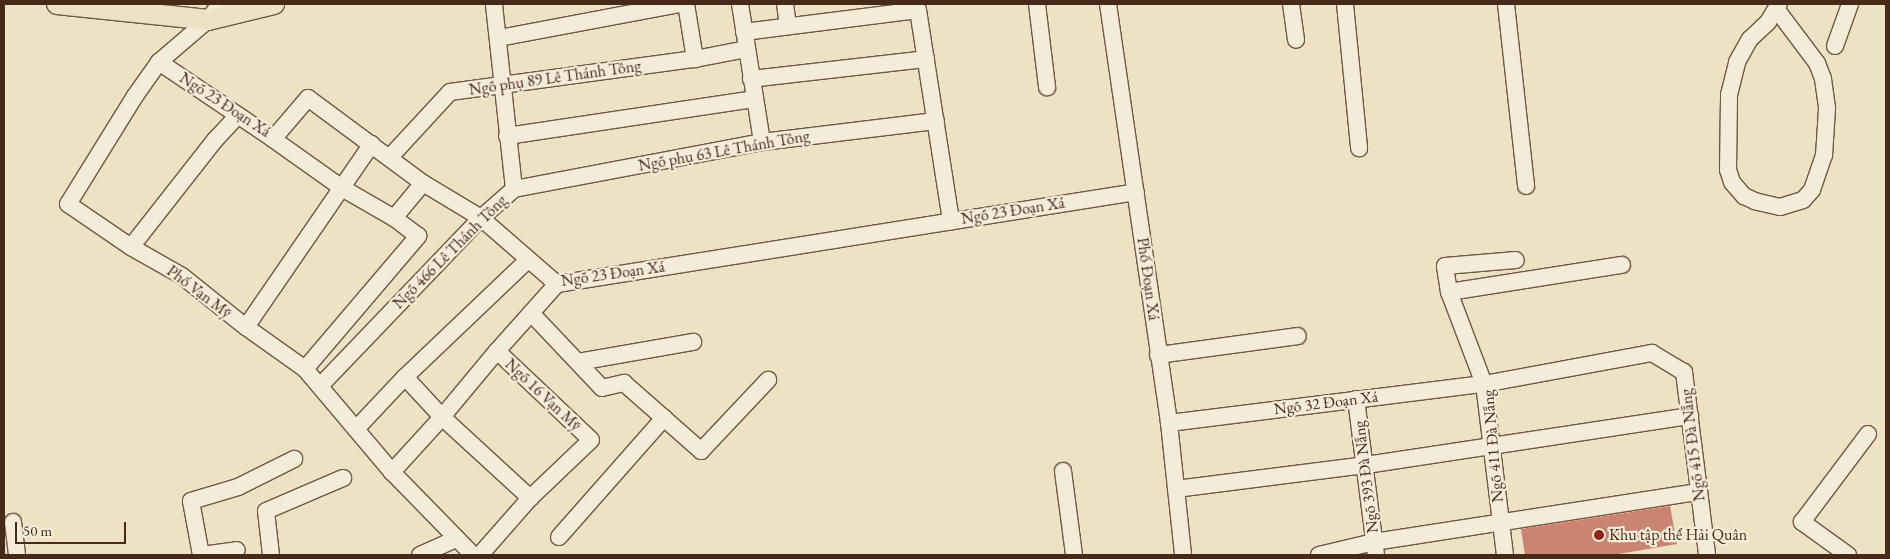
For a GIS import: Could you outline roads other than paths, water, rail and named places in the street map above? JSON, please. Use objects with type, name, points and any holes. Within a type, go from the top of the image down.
[{"type":"main road","points":[[57,4],[208,20],[274,4]]},
{"type":"street","name":"Phố Vạn Mỹ","points":[[220,4],[208,20],[159,62],[135,96],[68,204],[131,247],[182,276],[246,327],[305,369],[392,472],[473,555]]},
{"type":"street","name":"Ngõ 466 Lê Thánh Tông","points":[[320,386],[481,218],[514,189],[506,136],[500,38],[494,4]]},
{"type":"street","points":[[500,38],[679,4]]},
{"type":"street","points":[[686,4],[695,59]]},
{"type":"street","points":[[740,4],[762,142]]},
{"type":"street","points":[[786,4],[788,26]]},
{"type":"street","points":[[1037,4],[1047,86]]},
{"type":"street","name":"Phố Đoạn Xá","points":[[1108,4],[1169,423],[1183,555]]},
{"type":"street","points":[[1291,4],[1296,40]]},
{"type":"street","points":[[1345,4],[1358,148]]},
{"type":"street","points":[[1506,4],[1526,186]]},
{"type":"street","points":[[1835,46],[1850,4]]},
{"type":"street","points":[[1778,7],[1817,62],[1827,109],[1824,155],[1812,190],[1803,200],[1792,205],[1780,207],[1755,201],[1744,196],[1732,182],[1728,170],[1729,94],[1736,62],[1750,40],[1768,22],[1778,7]]},
{"type":"street","points":[[744,32],[882,9],[918,10],[951,221]]},
{"type":"street","name":"Ngõ phụ 89 Lê Thánh Tông","points":[[390,157],[450,92],[695,59],[747,49]]},
{"type":"street","points":[[751,80],[926,59]]},
{"type":"street","name":"Ngõ 23 Đoạn Xá","points":[[159,62],[273,139],[308,98],[423,183],[481,218],[556,284],[1136,192]]},
{"type":"street","points":[[506,136],[755,99]]},
{"type":"street","points":[[131,247],[215,140],[237,116]]},
{"type":"street","name":"Ngõ phụ 63 Lê Thánh Tông","points":[[514,189],[762,142],[936,121]]},
{"type":"street","points":[[273,139],[342,188],[394,218],[418,236],[305,369]]},
{"type":"street","points":[[246,327],[372,144]]},
{"type":"street","points":[[394,218],[423,183]]},
{"type":"street","points":[[356,429],[405,377],[528,260]]},
{"type":"street","points":[[1484,384],[1449,292],[1445,266],[1516,260]]},
{"type":"street","points":[[1449,292],[1622,265]]},
{"type":"street","points":[[497,351],[556,284]]},
{"type":"street","points":[[531,313],[602,388],[624,383],[701,451],[768,380]]},
{"type":"street","points":[[1158,355],[1298,336]]},
{"type":"street","points":[[578,362],[694,342]]},
{"type":"street","name":"Ngõ 16 Vạn Mỹ","points":[[392,472],[442,417],[497,351],[591,440],[530,498],[480,555]]},
{"type":"street","name":"Ngõ 411 Đà Nẵng","points":[[1505,555],[1484,384],[1652,353]]},
{"type":"street","name":"Ngõ 415 Đà Nẵng","points":[[1652,353],[1684,372],[1707,555]]},
{"type":"street","points":[[405,377],[442,417],[530,498]]},
{"type":"street","name":"Ngõ 32 Đoạn Xá","points":[[1169,423],[1484,384]]},
{"type":"street","name":"Ngõ 393 Đà Nẵng","points":[[1356,399],[1366,465],[1375,549]]},
{"type":"street","points":[[1176,489],[1366,465],[1690,416]]},
{"type":"street","points":[[560,537],[664,418]]},
{"type":"street","points":[[1848,555],[1802,522],[1868,434]]},
{"type":"street","points":[[237,550],[202,555],[191,501],[238,488],[294,459]]},
{"type":"street","points":[[1063,471],[1074,555]]},
{"type":"street","points":[[271,555],[266,511],[343,478]]},
{"type":"street","points":[[1319,555],[1375,549],[1500,522],[1698,492]]},
{"type":"street","points":[[13,522],[17,555]]},
{"type":"street","points":[[420,555],[456,539]]},
{"type":"place","name":"Khu tập thể Hải Quân","points":[[1599,535]]}]
